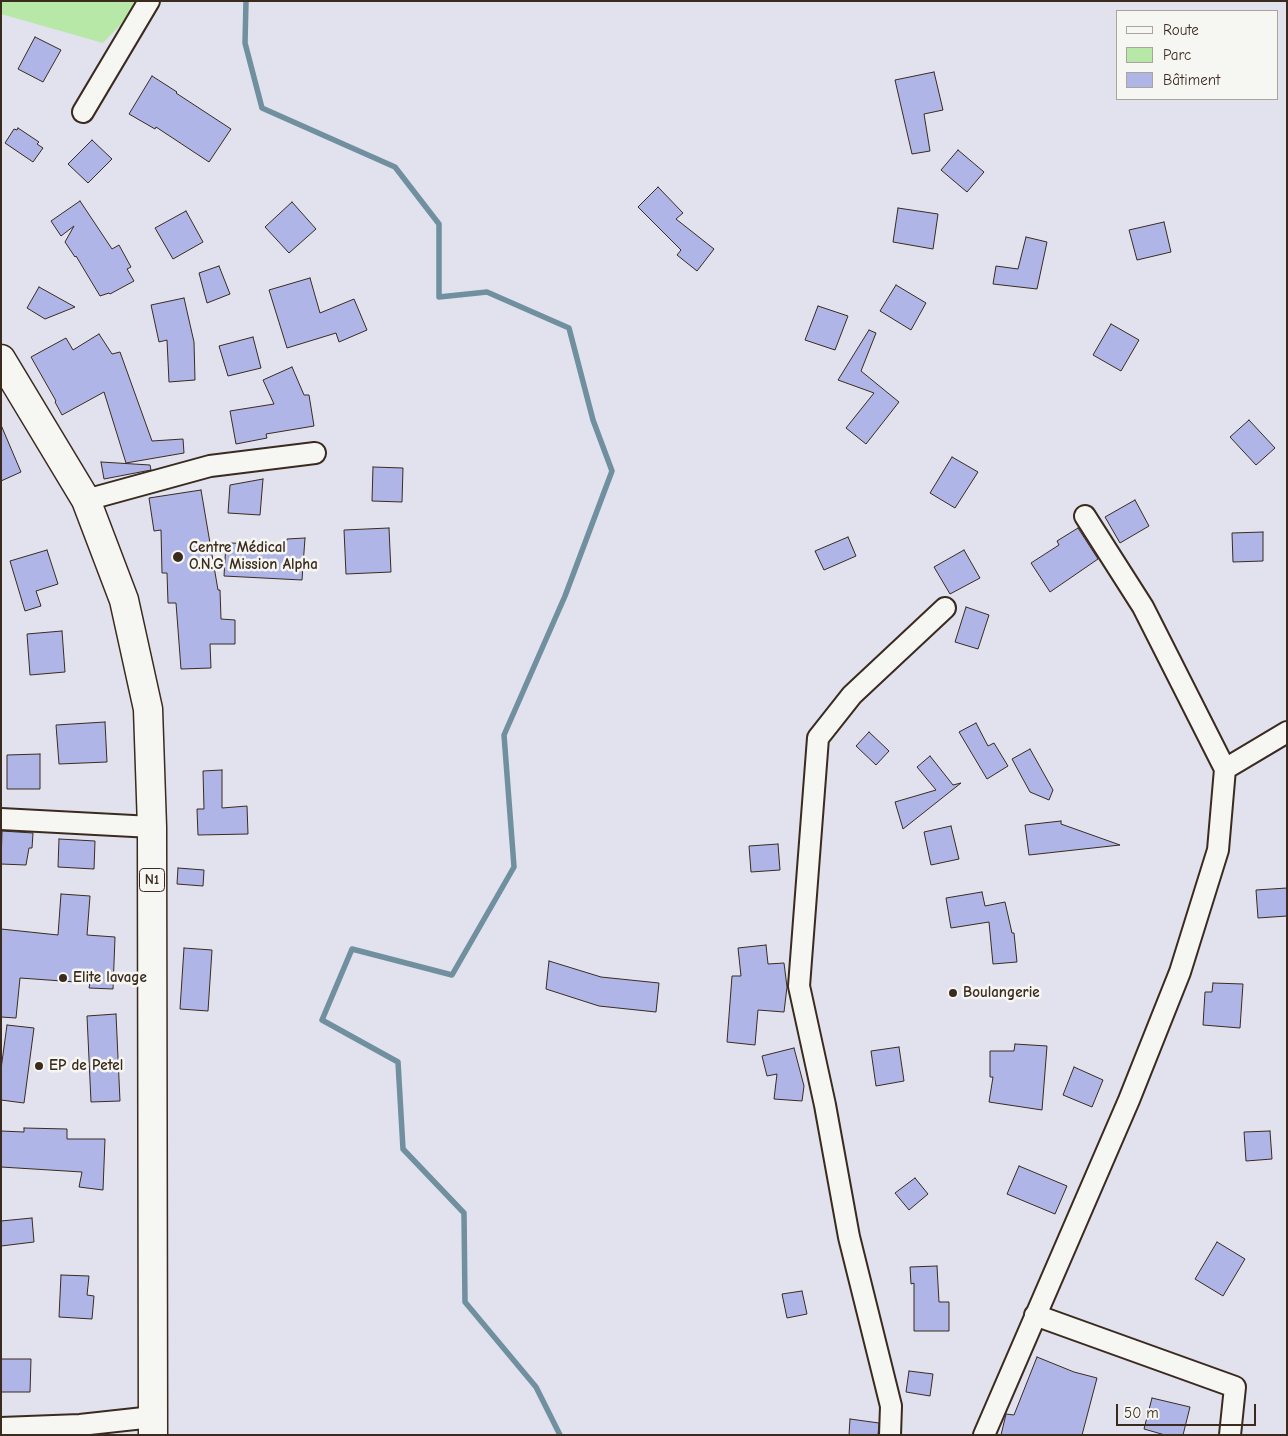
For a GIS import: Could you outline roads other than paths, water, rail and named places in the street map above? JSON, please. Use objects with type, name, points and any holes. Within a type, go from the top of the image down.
[{"type":"highway","name":"N1","points":[[1,359],[86,500],[124,600],[148,709],[152,828],[153,1426]]},
{"type":"street","points":[[83,112],[149,1]]},
{"type":"street","points":[[86,500],[210,466],[315,453]]},
{"type":"street","points":[[984,1435],[1129,1100],[1180,972],[1218,850],[1225,769],[1143,607],[1085,516]]},
{"type":"street","points":[[890,1435],[891,1406],[849,1237],[825,1105],[799,986],[818,738],[852,695],[945,608]]},
{"type":"street","points":[[1225,769],[1287,732]]},
{"type":"street","points":[[1,819],[152,828]]},
{"type":"street","points":[[1035,1315],[1235,1387],[1230,1435]]},
{"type":"street","points":[[1,1428],[80,1425],[153,1426]]},
{"type":"waterway","points":[[246,1],[245,43],[262,108],[395,167],[439,224],[439,297],[487,292],[569,328],[593,420],[612,471],[565,596],[504,735],[514,867],[452,975],[352,949],[322,1020],[398,1062],[403,1149],[464,1213],[465,1302],[536,1387],[560,1435]]},
{"type":"place","name":"Centre Médical O.N.G Mission Alpha","points":[[178,557]]},
{"type":"place","name":"Elite lavage","points":[[63,978]]},
{"type":"place","name":"Boulangerie","points":[[953,993]]},
{"type":"place","name":"EP de Petel","points":[[39,1066]]}]
